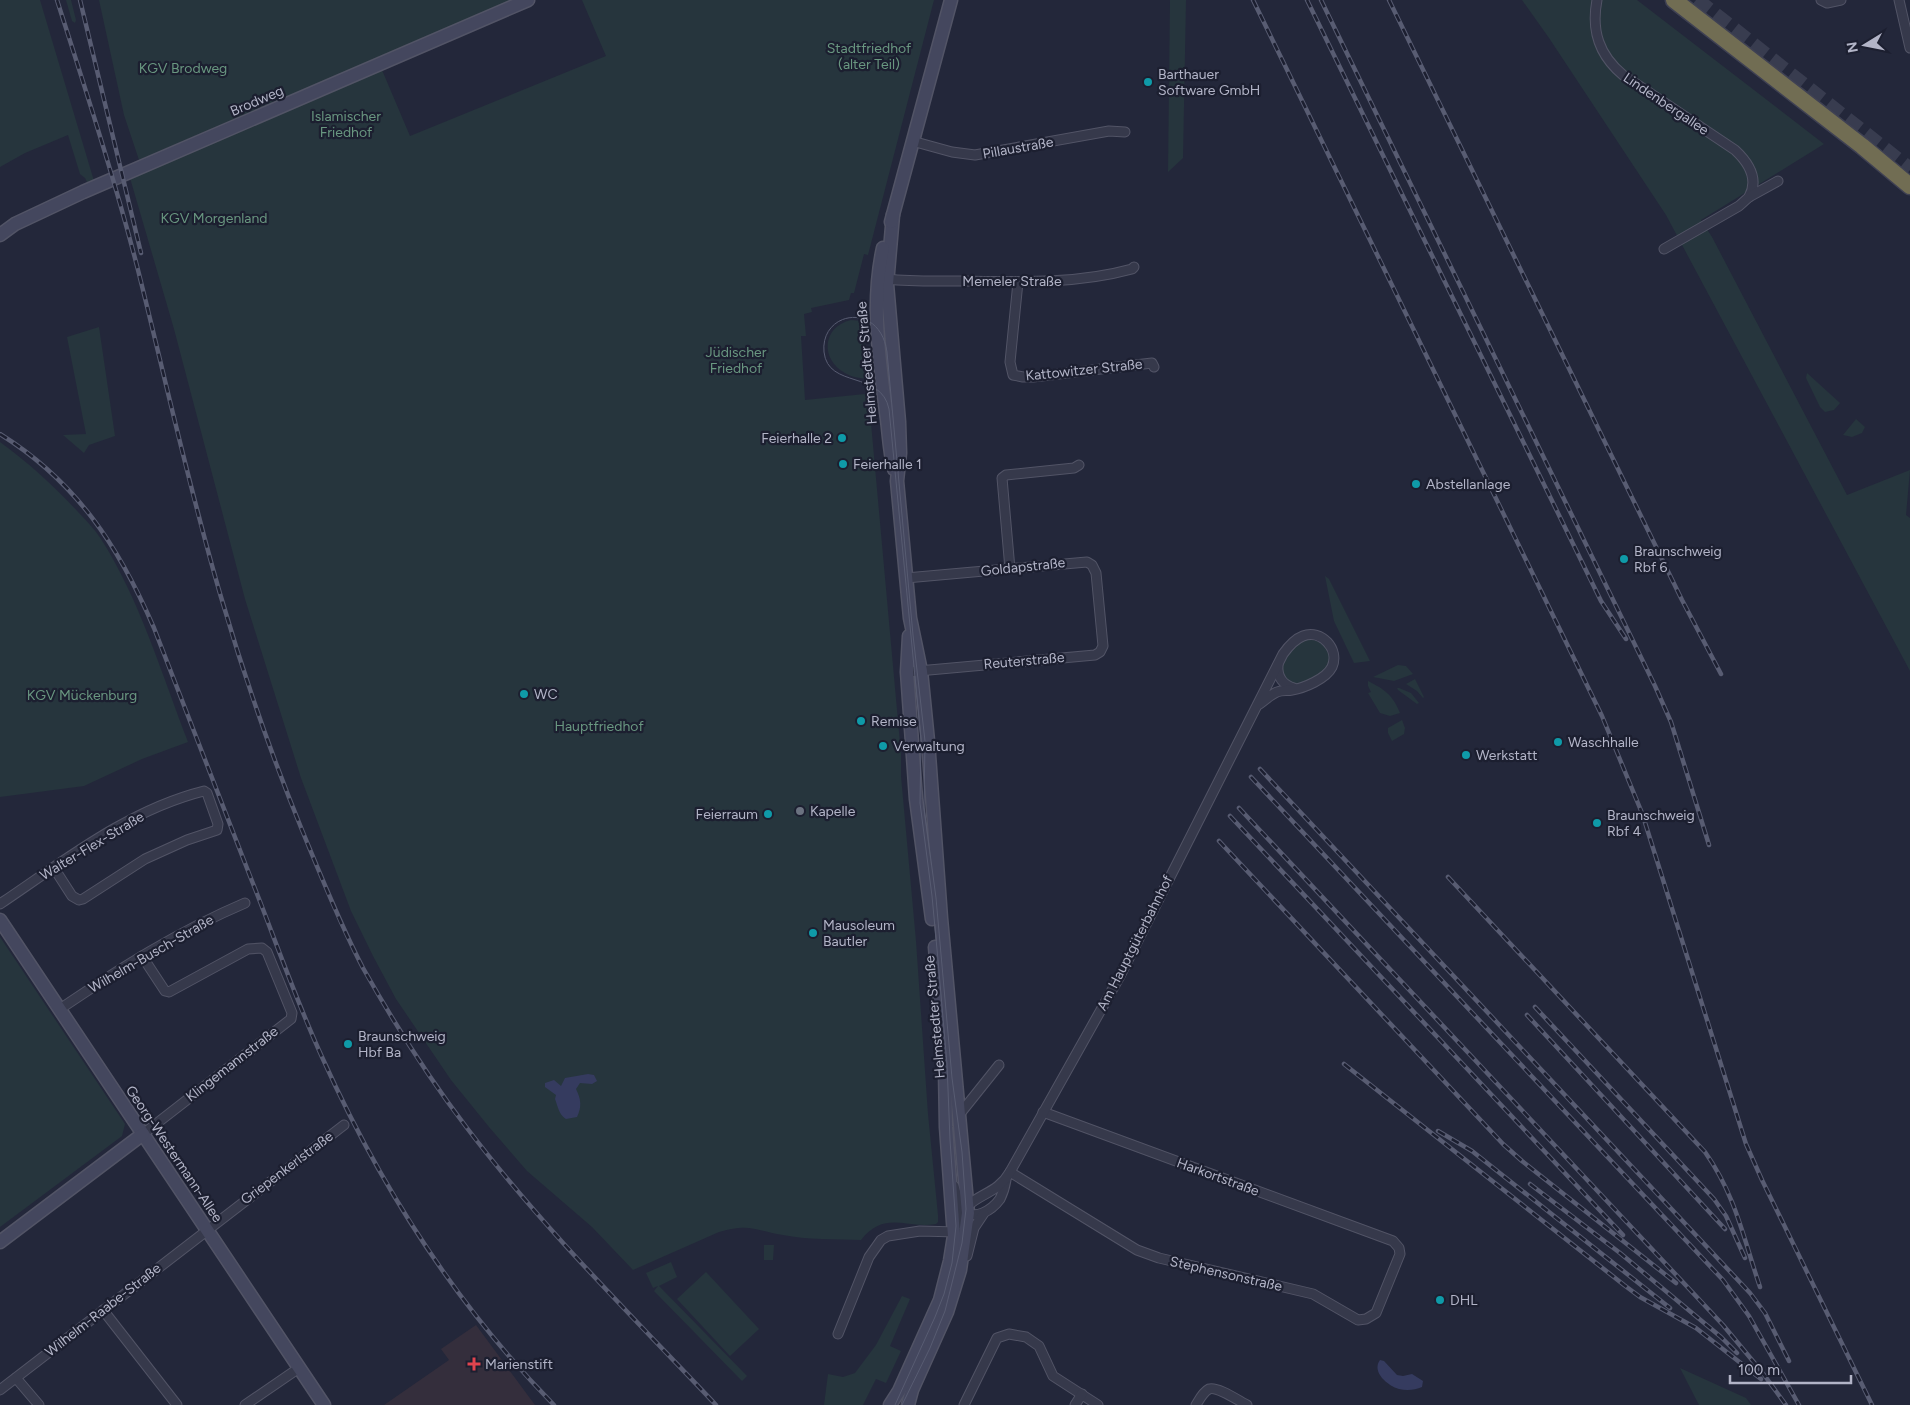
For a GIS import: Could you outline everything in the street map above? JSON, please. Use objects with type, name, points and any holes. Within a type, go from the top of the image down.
[{"type":"highway","points":[[1674,0],[1862,146],[1910,186]]},
{"type":"main road","name":"Brodweg","points":[[0,235],[15,224],[83,192],[528,0]]},
{"type":"main road","name":"Helmstedter Straße","points":[[908,1405],[912,1390],[944,1320],[960,1266],[967,1209],[966,1180],[939,904],[930,768],[921,671],[910,618],[897,481],[892,459],[882,385],[876,302],[877,276],[885,239],[951,0]]},
{"type":"main road","name":"Helmstedter Straße","points":[[893,215],[887,281],[899,429],[897,481]]},
{"type":"main road","points":[[876,302],[882,296],[887,281],[883,266],[885,239]]},
{"type":"main road","name":"Helmstedter Straße","points":[[891,1405],[940,1300],[950,1261],[954,1231],[946,1128],[944,1059],[934,933],[916,799],[907,672],[910,618]]},
{"type":"main road","points":[[914,770],[930,768]]},
{"type":"main road","name":"Georg-Westermann-Allee","points":[[0,920],[324,1405]]},
{"type":"main road","points":[[0,1242],[143,1134]]},
{"type":"street","name":"Lindenbergallee","points":[[1597,0],[1594,20],[1595,30],[1600,47],[1609,62],[1623,75],[1735,150],[1746,160],[1753,184],[1749,197]]},
{"type":"street","points":[[1821,0],[1827,2],[1841,0]]},
{"type":"street","points":[[1900,0],[1910,48]]},
{"type":"street","name":"Pillaustraße","points":[[912,141],[952,152],[975,155],[1109,132],[1125,132]]},
{"type":"street","points":[[1664,249],[1778,181]]},
{"type":"street","name":"Memeler Straße","points":[[887,281],[1070,281],[1119,273],[1134,267]]},
{"type":"street","name":"Kattowitzer Straße","points":[[1018,282],[1010,362],[1013,375],[1023,377],[1152,363],[1154,367]]},
{"type":"street","points":[[1010,569],[1002,478],[1006,475],[1074,468],[1079,464]]},
{"type":"street","name":"Goldapstraße","points":[[906,578],[1087,562],[1092,565],[1096,573],[1100,611]]},
{"type":"street","name":"Reuterstraße","points":[[907,672],[1095,655],[1100,652],[1103,646],[1100,611]]},
{"type":"street","name":"Am Hauptgüterbahnhof","points":[[985,1211],[1000,1198],[1008,1175],[1120,976],[1279,662],[1288,648],[1302,636],[1315,635],[1327,642],[1334,654],[1333,664],[1324,676],[1300,688],[1277,692],[1258,705]]},
{"type":"street","points":[[1279,662],[1278,670],[1281,680],[1290,687],[1300,688]]},
{"type":"street","name":"Walter-Flex-Straße","points":[[0,904],[54,868],[115,828],[139,815],[164,804],[196,794],[207,793],[218,824],[217,830],[187,840],[145,858],[79,900],[72,896],[54,868]]},
{"type":"street","name":"Wilhelm-Busch-Straße","points":[[60,1009],[142,956],[195,926],[245,903]]},
{"type":"street","name":"Klingemannstraße","points":[[142,956],[164,991],[169,992],[248,949],[262,948],[267,952],[292,1013],[291,1019],[143,1134]]},
{"type":"street","points":[[959,1115],[1000,1065]]},
{"type":"street","name":"Harkortstraße","points":[[1043,1112],[1393,1241]]},
{"type":"street","name":"Griepenkerlstraße","points":[[206,1230],[344,1125]]},
{"type":"street","points":[[950,1174],[958,1201],[977,1215],[985,1211]]},
{"type":"street","name":"Am Hauptgüterbahnhof","points":[[967,1209],[978,1197],[994,1190],[1008,1175]]},
{"type":"street","name":"Stephensonstraße","points":[[1008,1175],[1137,1250],[1159,1258],[1313,1294],[1358,1320],[1372,1316],[1379,1308],[1400,1254],[1399,1248],[1393,1241]]},
{"type":"street","points":[[966,1180],[973,1190],[987,1194]]},
{"type":"street","points":[[838,1334],[869,1257],[881,1240],[888,1236],[912,1232],[954,1231],[967,1209]]},
{"type":"street","name":"Helmstedter Straße","points":[[960,1266],[967,1257],[975,1225],[985,1211]]},
{"type":"street","name":"Wilhelm-Raabe-Straße","points":[[0,1390],[206,1230]]},
{"type":"street","name":"Helmstedter Straße","points":[[954,1231],[959,1235],[960,1266]]},
{"type":"street","points":[[103,1310],[177,1405]]},
{"type":"street","points":[[964,1405],[997,1338],[1009,1334],[1026,1337],[1039,1346],[1054,1376],[1098,1405]]},
{"type":"street","points":[[245,1405],[299,1368]]},
{"type":"street","points":[[16,1378],[39,1405]]},
{"type":"street","points":[[1196,1405],[1204,1393],[1216,1388],[1247,1405]]},
{"type":"street","points":[[1075,1405],[1082,1394]]},
{"type":"shaded area","name":"Marienstift","points":[[476,1325],[535,1405],[384,1405],[449,1360],[441,1349]]},
{"type":"green space","points":[[0,0],[40,0],[94,181],[88,184],[80,174],[68,135],[25,153],[0,167]]},
{"type":"green space","points":[[66,0],[71,0],[75,23],[72,21]]},
{"type":"green space","name":"KGV Brodweg","points":[[99,0],[512,0],[139,160],[124,115]]},
{"type":"green space","name":"Hauptfriedhof","points":[[582,0],[934,0],[868,255],[864,254],[854,293],[851,293],[849,300],[811,308],[812,312],[804,314],[806,336],[801,336],[805,400],[865,394],[868,395],[870,400],[863,402],[864,408],[867,408],[870,412],[901,754],[901,776],[916,941],[928,1114],[938,1215],[938,1222],[936,1224],[887,1223],[870,1231],[861,1240],[802,1238],[752,1228],[729,1229],[633,1270],[592,1227],[527,1171],[451,1080],[396,999],[351,911],[301,778],[245,599],[174,329],[130,178],[382,70],[410,136],[606,56]]},
{"type":"green space","points":[[1170,0],[1186,0],[1183,158],[1168,172]]},
{"type":"green space","points":[[1522,0],[1637,0],[1824,144],[1701,220],[1712,237],[1847,495],[1910,470],[1906,515],[1910,518],[1910,671],[1666,215]]},
{"type":"green space","points":[[851,320],[863,321],[868,379],[845,373],[831,360],[828,352],[830,336],[834,329]]},
{"type":"green space","points":[[99,327],[115,436],[89,445],[84,453],[63,435],[86,434],[67,337]]},
{"type":"green space","points":[[1807,373],[1840,403],[1834,410],[1825,412],[1820,407],[1806,378]]},
{"type":"green space","points":[[1856,419],[1865,427],[1862,433],[1852,437],[1843,435]]},
{"type":"green space","name":"KGV Mückenburg","points":[[0,442],[51,485],[85,519],[101,539],[115,562],[139,612],[188,742],[142,759],[84,786],[0,797]]},
{"type":"green space","points":[[1325,576],[1329,579],[1370,661],[1354,663],[1334,621]]},
{"type":"green space","points":[[1309,639],[1319,642],[1327,648],[1330,662],[1317,676],[1295,684],[1284,676],[1283,664],[1294,648]]},
{"type":"green space","points":[[1398,665],[1406,666],[1413,674],[1394,681],[1373,677]]},
{"type":"green space","points":[[1415,679],[1423,698],[1417,691],[1406,684]]},
{"type":"green space","points":[[1368,681],[1387,693],[1400,713],[1390,716],[1380,713],[1368,693],[1371,692]]},
{"type":"green space","points":[[1397,688],[1411,693],[1419,703],[1417,704],[1398,690]]},
{"type":"green space","points":[[1402,720],[1405,728],[1404,734],[1392,741],[1388,728]]},
{"type":"green space","points":[[0,937],[125,1124],[122,1136],[0,1227]]},
{"type":"green space","points":[[764,1245],[774,1245],[773,1260],[764,1260]]},
{"type":"green space","points":[[671,1262],[677,1277],[659,1286],[747,1376],[742,1381],[654,1291],[658,1286],[653,1288],[646,1273]]},
{"type":"green space","points":[[706,1272],[759,1329],[730,1356],[677,1299]]},
{"type":"green space","points":[[902,1296],[910,1299],[890,1346],[901,1351],[886,1383],[876,1379],[863,1405],[824,1405],[828,1374],[843,1377],[855,1373],[876,1345]]},
{"type":"green space","points":[[1680,1368],[1746,1398],[1751,1405],[1699,1405]]},
{"type":"water","points":[[588,1074],[594,1075],[597,1081],[592,1084],[580,1083],[576,1089],[580,1103],[579,1113],[577,1117],[566,1119],[559,1110],[555,1099],[556,1095],[545,1087],[545,1083],[554,1080],[561,1086],[565,1078]]},
{"type":"water","points":[[1380,1360],[1384,1361],[1397,1375],[1412,1374],[1423,1381],[1422,1387],[1405,1390],[1390,1385],[1379,1374],[1378,1365]]},
{"type":"tunnel","points":[[1696,0],[1910,170]]},
{"type":"tram line","points":[[895,1405],[944,1294],[952,1263],[956,1226],[947,1064],[932,896],[920,803],[921,739],[889,409],[884,397],[876,389],[835,371],[828,363],[824,352],[825,338],[831,328],[840,321],[851,318],[863,319],[874,325],[882,336],[887,352],[913,635],[925,741],[924,808],[936,898],[966,1209],[962,1243],[945,1311],[930,1348],[902,1405]]},
{"type":"railway","points":[[57,0],[128,233],[198,515],[230,627],[258,715],[316,865],[346,934],[363,968],[412,1050],[453,1109],[496,1165],[588,1270],[716,1405]]},
{"type":"railway","points":[[80,0],[141,253]]},
{"type":"railway","points":[[1253,0],[1602,716],[1642,813],[1746,1144],[1872,1405]]},
{"type":"railway","points":[[1307,0],[1601,601],[1626,639]]},
{"type":"railway","points":[[1321,0],[1655,686],[1671,722],[1709,845]]},
{"type":"railway","points":[[1389,0],[1682,600],[1721,674]]},
{"type":"railway","points":[[0,434],[52,473],[73,495],[93,519],[126,570],[154,628],[294,990],[312,1035],[344,1104],[395,1197],[423,1241],[484,1326],[518,1367],[554,1405]]},
{"type":"railway","points":[[1260,769],[1750,1293],[1765,1313],[1789,1361]]},
{"type":"railway","points":[[1251,777],[1723,1280],[1749,1316],[1799,1405]]},
{"type":"railway","points":[[1239,808],[1723,1325],[1762,1372],[1786,1405]]},
{"type":"railway","points":[[1230,816],[1623,1235]]},
{"type":"railway","points":[[1219,841],[1503,1144],[1676,1283]]},
{"type":"railway","points":[[1448,877],[1705,1152],[1716,1168],[1732,1201],[1760,1287]]},
{"type":"railway","points":[[1535,1007],[1714,1199],[1726,1216],[1745,1258]]},
{"type":"railway","points":[[1527,1015],[1725,1229]]},
{"type":"railway","points":[[1344,1064],[1624,1285],[1640,1297],[1696,1328],[1761,1379]]},
{"type":"railway","points":[[1438,1131],[1472,1151],[1670,1308]]},
{"type":"railway","points":[[1530,1184],[1620,1253],[1721,1337],[1737,1353]]},
{"type":"place","name":"Barthauer Software GmbH","points":[[1148,82]]},
{"type":"place","name":"Feierhalle 2","points":[[842,438]]},
{"type":"place","name":"Feierhalle 1","points":[[843,464]]},
{"type":"place","name":"Abstellanlage","points":[[1416,484]]},
{"type":"place","name":"Braunschweig Rbf 6","points":[[1624,559]]},
{"type":"place","name":"WC","points":[[524,694]]},
{"type":"place","name":"Remise","points":[[861,721]]},
{"type":"place","name":"Waschhalle","points":[[1558,742]]},
{"type":"place","name":"Verwaltung","points":[[883,746]]},
{"type":"place","name":"Werkstatt","points":[[1466,755]]},
{"type":"place","name":"Kapelle","points":[[800,811]]},
{"type":"place","name":"Feierraum","points":[[768,814]]},
{"type":"place","name":"Braunschweig Rbf 4","points":[[1597,823]]},
{"type":"place","name":"Mausoleum Bautler","points":[[813,933]]},
{"type":"place","name":"Braunschweig Hbf Ba","points":[[348,1044]]},
{"type":"place","name":"DHL","points":[[1440,1300]]},
{"type":"place","name":"Marienstift","points":[[474,1364]]},
{"type":"park label","name":"Stadtfriedhof (alter Teil)","points":[[869,56]]},
{"type":"park label","name":"Islamischer Friedhof","points":[[346,124]]},
{"type":"park label","name":"KGV Morgenland","points":[[214,218]]},
{"type":"park label","name":"Jüdischer Friedhof","points":[[736,360]]}]
